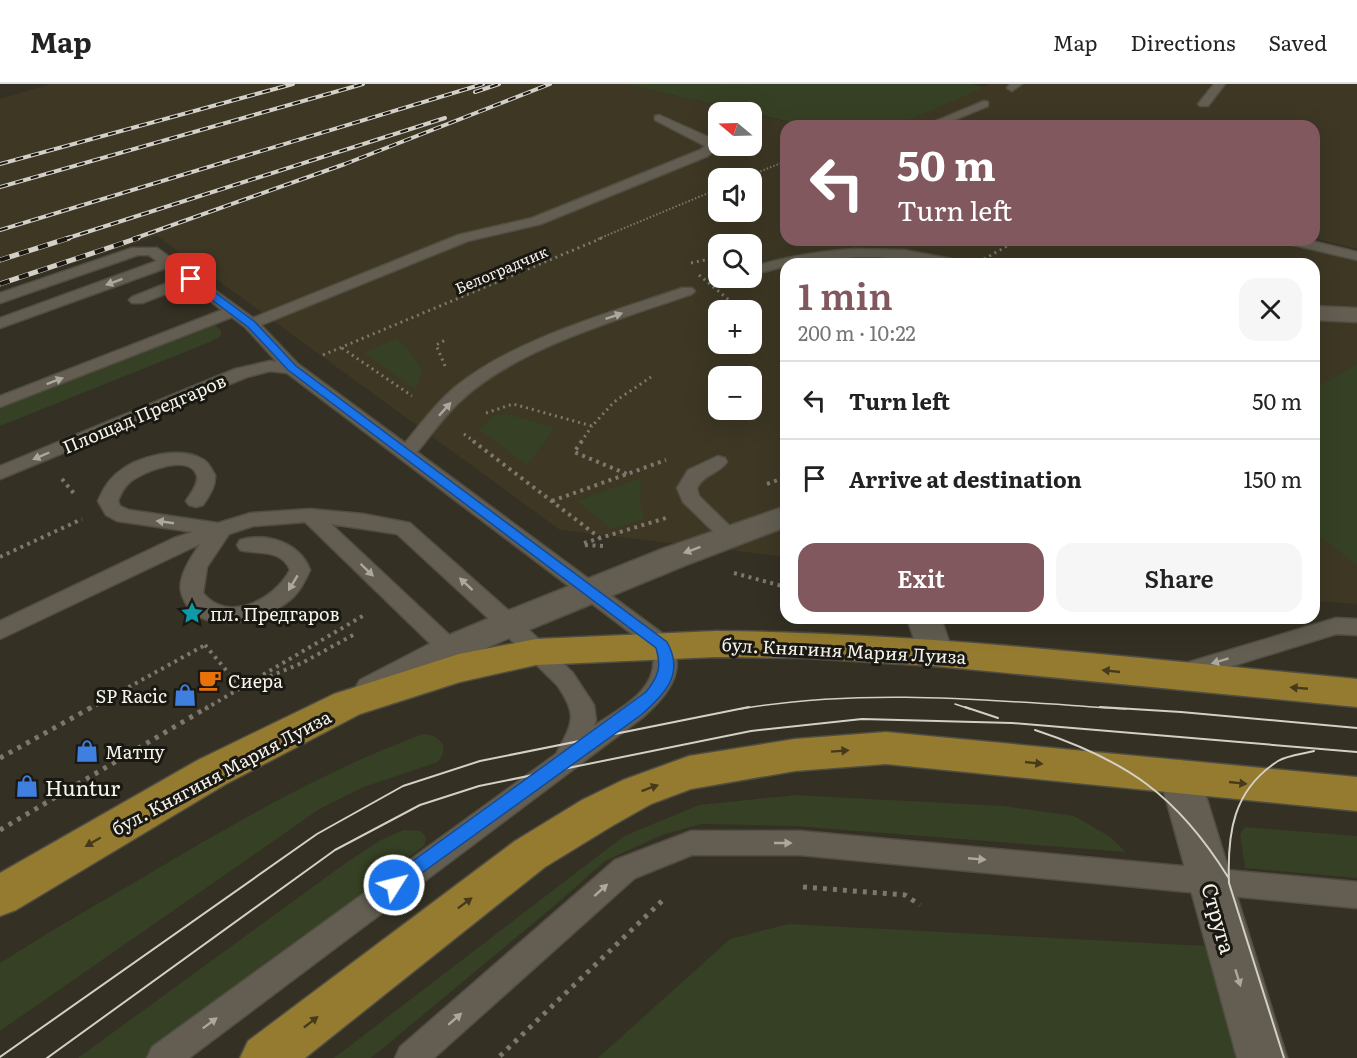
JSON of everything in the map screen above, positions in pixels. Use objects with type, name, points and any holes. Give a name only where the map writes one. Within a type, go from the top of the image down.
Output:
[{"type":"main road","name":"бул. Княгиня Мария Луиза","points":[[0,896],[212,772],[347,704],[459,668],[536,652],[662,645],[806,645],[935,653],[1169,677],[1357,693]]},
{"type":"main road","points":[[265,1058],[530,854],[597,813],[637,792],[689,773],[795,755],[886,748],[1357,794]]},
{"type":"street","points":[[1321,313],[1357,315]]},
{"type":"street","points":[[1320,331],[1329,323],[1321,313]]},
{"type":"street","points":[[347,704],[450,649],[588,592],[780,518]]},
{"type":"street","points":[[926,624],[935,653]]},
{"type":"street","name":"Струга","points":[[1180,777],[1262,1058]]},
{"type":"lane","points":[[1204,104],[1220,84]]},
{"type":"lane","points":[[945,120],[984,104]]},
{"type":"lane","points":[[251,324],[464,238],[536,221],[704,153],[711,147],[709,142],[659,118]]},
{"type":"lane","points":[[1315,246],[1357,256]]},
{"type":"lane","points":[[0,298],[137,251],[152,251],[251,324],[292,368],[588,592],[662,645],[667,669],[663,682],[652,696],[163,1058]]},
{"type":"lane","points":[[800,258],[838,252],[895,253],[932,258]]},
{"type":"lane","points":[[0,323],[169,262]]},
{"type":"lane","points":[[762,268],[780,262]]},
{"type":"lane","points":[[137,300],[191,279]]},
{"type":"lane","points":[[406,453],[463,389],[513,360],[602,320],[687,291]]},
{"type":"lane","points":[[0,402],[234,311]]},
{"type":"lane","name":"Площад Предгаров","points":[[0,473],[241,373],[270,366],[292,368]]},
{"type":"lane","points":[[196,501],[206,482],[206,475],[195,463],[181,460],[155,462],[129,472],[113,486],[108,501],[113,510],[124,516],[223,528]]},
{"type":"lane","points":[[718,462],[695,474],[687,488],[690,498],[730,536]]},
{"type":"lane","points":[[310,514],[450,649]]},
{"type":"lane","points":[[0,631],[181,543],[251,520],[310,514],[363,520],[403,528],[509,624],[565,679],[582,705],[584,720],[579,737],[563,763]]},
{"type":"lane","points":[[223,528],[201,558],[193,580],[192,594],[203,608],[217,613],[248,613],[272,604],[290,590],[300,570],[292,554],[270,546],[247,545]]},
{"type":"lane","name":"бул. Княгиня Мария Луиза","points":[[1169,677],[1336,626],[1357,627]]},
{"type":"lane","points":[[411,1058],[625,869],[691,843],[800,843],[1357,895]]},
{"type":"path","points":[[762,171],[780,163]]},
{"type":"path","name":"Белоградчик","points":[[292,368],[708,193]]},
{"type":"path","points":[[986,258],[1007,246]]},
{"type":"path","points":[[688,264],[705,260]]},
{"type":"path","points":[[699,275],[729,300]]},
{"type":"path","points":[[446,370],[436,345],[447,339]]},
{"type":"path","points":[[342,347],[420,402]]},
{"type":"path","points":[[628,474],[574,452],[592,426],[614,402],[651,377]]},
{"type":"path","points":[[481,414],[513,404],[592,426]]},
{"type":"path","points":[[431,472],[470,427]]},
{"type":"path","points":[[464,434],[600,538]]},
{"type":"path","points":[[42,455],[77,497]]},
{"type":"path","points":[[551,501],[675,457]]},
{"type":"path","points":[[0,557],[92,514]]},
{"type":"path","points":[[0,830],[369,613]]},
{"type":"path","points":[[241,688],[302,663],[355,634]]},
{"type":"path","points":[[198,637],[241,688]]},
{"type":"path","points":[[0,758],[205,645]]},
{"type":"path","points":[[803,887],[905,895],[920,905]]},
{"type":"path","points":[[500,1056],[665,898]]},
{"type":"shaded area","points":[[50,84],[624,84],[708,103],[708,156],[762,156],[762,116],[780,120],[780,246],[1293,246],[1357,262],[1357,604],[1320,601],[1320,258],[780,258],[780,556],[560,530],[157,236],[0,287],[0,99]]},
{"type":"shaded area","points":[[989,84],[1357,84],[1357,249],[1320,240],[1320,120],[909,120]]},
{"type":"green space","points":[[624,84],[971,84],[985,87],[910,120],[782,120],[762,116],[762,102],[708,103]]},
{"type":"green space","points":[[214,324],[221,331],[221,336],[210,342],[0,426],[0,408]]},
{"type":"green space","points":[[396,338],[413,355],[422,370],[416,390],[364,353]]},
{"type":"green space","points":[[1357,364],[1357,565],[1320,537],[1320,386]]},
{"type":"green space","points":[[508,414],[555,428],[527,465],[479,430],[492,416]]},
{"type":"green space","points":[[641,478],[640,504],[644,519],[612,529],[576,501]]},
{"type":"green space","points":[[423,734],[435,737],[442,743],[442,757],[438,762],[364,787],[321,808],[0,1031],[0,963],[251,815],[318,779]]},
{"type":"green space","points":[[795,795],[1003,806],[1074,816],[1109,836],[1126,852],[794,826],[702,824],[662,835],[605,861],[371,1058],[334,1058],[624,836],[699,805]]},
{"type":"green space","points":[[1245,827],[1357,836],[1357,878],[1245,868],[1240,834]]},
{"type":"green space","points":[[403,830],[421,831],[426,837],[425,845],[146,1058],[78,1058],[347,862],[381,840]]},
{"type":"green space","points":[[789,924],[1206,946],[1236,1058],[598,1058],[730,939]]},
{"type":"tram line","points":[[740,709],[788,702],[884,697],[981,700],[1126,709]]},
{"type":"tram line","points":[[955,704],[970,709]]},
{"type":"tram line","points":[[0,1057],[317,834],[403,786],[480,761],[749,707]]},
{"type":"tram line","points":[[965,707],[998,718]]},
{"type":"tram line","points":[[1100,707],[1357,728]]},
{"type":"tram line","points":[[47,1058],[335,850],[420,805],[479,786],[751,731],[862,719],[1012,723],[1357,752]]},
{"type":"tram line","points":[[1035,730],[1096,754],[1123,768],[1146,784],[1169,802],[1189,824],[1209,848],[1228,877]]},
{"type":"tram line","points":[[1284,1058],[1229,883],[1229,847],[1236,814],[1251,785],[1278,761],[1314,751]]},
{"type":"railway","points":[[0,164],[293,84]]},
{"type":"railway","points":[[0,187],[363,84]]},
{"type":"railway","points":[[0,230],[483,84]]},
{"type":"railway","points":[[475,92],[499,84]]},
{"type":"railway","points":[[133,239],[345,164],[550,84]]},
{"type":"railway","points":[[65,239],[445,118]]},
{"type":"railway","points":[[0,260],[69,238]]},
{"type":"railway","points":[[0,284],[138,238]]},
{"type":"place","name":"пл. Предгаров","points":[[192,613]]},
{"type":"place","name":"Сиера","points":[[210,680]]},
{"type":"place","name":"SP Racic","points":[[185,695]]},
{"type":"place","name":"Матпу","points":[[87,751]]},
{"type":"place","name":"Huntur","points":[[27,786]]},
{"type":"route","points":[[191,279],[251,324],[292,368],[588,592],[662,645],[667,669],[663,682],[652,696],[394,885]]}]
